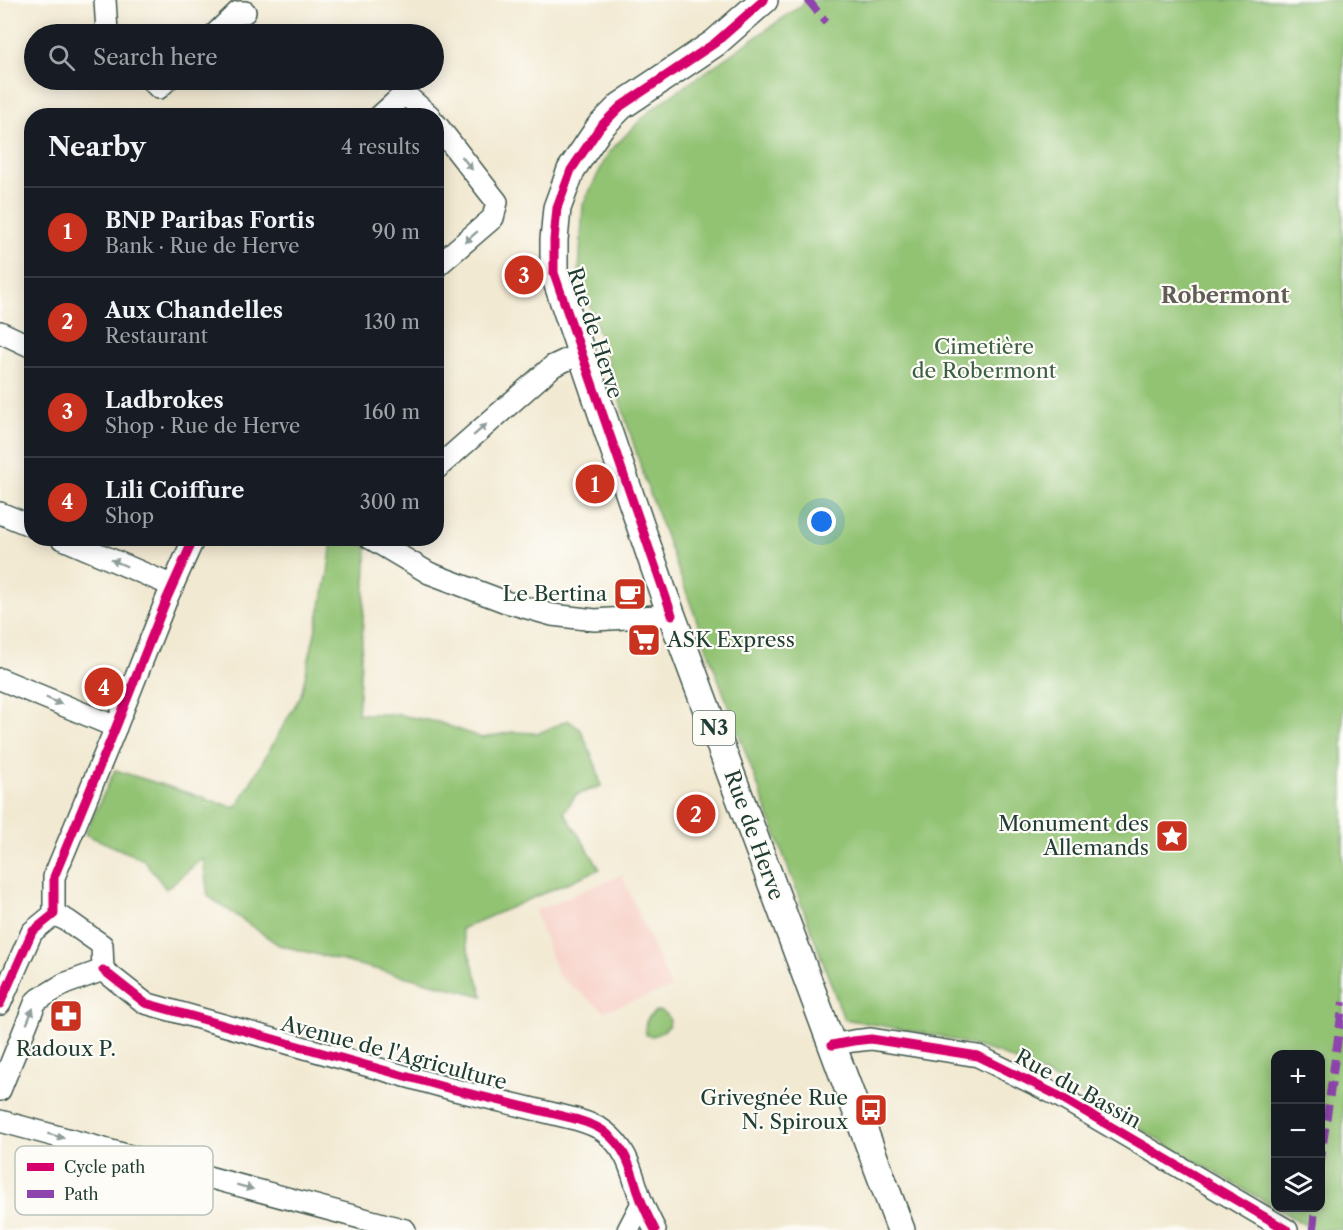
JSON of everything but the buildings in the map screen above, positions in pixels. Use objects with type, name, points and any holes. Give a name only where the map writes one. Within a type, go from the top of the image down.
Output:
[{"type":"main road","name":"Rue de Herve","points":[[757,2],[715,43],[621,106],[600,127],[571,170],[556,207],[554,273],[672,615],[901,1230]]},
{"type":"street","points":[[105,0],[106,24]]},
{"type":"street","points":[[225,24],[238,12],[245,12]]},
{"type":"street","points":[[389,108],[401,97],[407,96],[421,108]]},
{"type":"street","points":[[444,134],[497,202],[493,218],[444,260]]},
{"type":"street","points":[[0,332],[24,342]]},
{"type":"street","points":[[444,462],[553,366],[581,353]]},
{"type":"street","points":[[0,513],[24,523]]},
{"type":"street","points":[[80,546],[173,586]]},
{"type":"street","points":[[54,915],[54,877],[190,546]]},
{"type":"street","points":[[383,546],[429,573],[506,602],[552,615],[595,620],[672,615]]},
{"type":"street","points":[[0,679],[116,727]]},
{"type":"street","points":[[0,1004],[8,967],[32,932],[54,915]]},
{"type":"street","points":[[0,1090],[36,1001],[64,984],[103,970],[102,945],[68,921],[54,915]]},
{"type":"street","name":"Avenue de l'Agriculture","points":[[103,970],[145,1003],[451,1089],[575,1119],[594,1126],[605,1132],[626,1157],[642,1203],[655,1230]]},
{"type":"street","name":"Rue du Bassin","points":[[832,1045],[871,1039],[978,1056],[1057,1095],[1287,1230]]},
{"type":"street","points":[[0,1121],[93,1146]]},
{"type":"street","points":[[213,1178],[405,1230]]},
{"type":"street","points":[[628,1230],[642,1203]]},
{"type":"shaded area","points":[[622,875],[671,988],[604,1011],[558,976],[535,911]]},
{"type":"green space","name":"Cimetière de Robermont","points":[[806,0],[1343,0],[1343,1230],[1314,1230],[1283,1212],[1325,1212],[1325,1050],[1271,1050],[1271,1205],[1054,1079],[998,1053],[940,1036],[844,1019],[646,483],[579,272],[583,204],[609,152],[652,109]]},
{"type":"green space","points":[[331,546],[364,546],[367,548],[358,714],[394,714],[438,722],[482,738],[512,732],[539,733],[568,720],[581,730],[596,766],[601,786],[576,795],[564,812],[600,869],[461,929],[483,996],[279,945],[208,896],[203,858],[166,889],[144,860],[85,834],[115,770],[236,808],[301,695],[328,574]]},
{"type":"green space","points":[[656,1011],[667,1015],[670,1023],[660,1033],[652,1036],[646,1035],[647,1021]]},
{"type":"marked path","points":[[808,0],[826,22]]},
{"type":"marked path","points":[[1321,1158],[1343,1002]]},
{"type":"marked path","points":[[1313,1230],[1315,1212]]},
{"type":"cycle path","points":[[672,615],[554,273],[557,208],[571,170],[600,127],[621,106],[715,43],[764,0]]},
{"type":"cycle path","points":[[0,1004],[32,932],[54,914],[54,877],[167,598],[190,546]]},
{"type":"cycle path","points":[[103,970],[145,1003],[451,1089],[575,1119],[594,1126],[605,1132],[625,1155],[655,1230]]},
{"type":"cycle path","points":[[832,1045],[871,1039],[978,1056],[1057,1095],[1287,1230]]},
{"type":"place","name":"Ladbrokes","points":[[524,275]]},
{"type":"place","name":"BNP Paribas Fortis","points":[[595,484]]},
{"type":"place","name":"Le Bertina","points":[[630,594]]},
{"type":"place","name":"ASK Express","points":[[644,640]]},
{"type":"place","name":"Lili Coiffure","points":[[104,687]]},
{"type":"place","name":"Aux Chandelles","points":[[696,814]]},
{"type":"place","name":"Monument des Allemands","points":[[1172,836]]},
{"type":"place","name":"Radoux P.","points":[[66,1016]]},
{"type":"place","name":"Grivegnée Rue N. Spiroux","points":[[871,1110]]},
{"type":"district","name":"Robermont","points":[[1225,295]]}]
